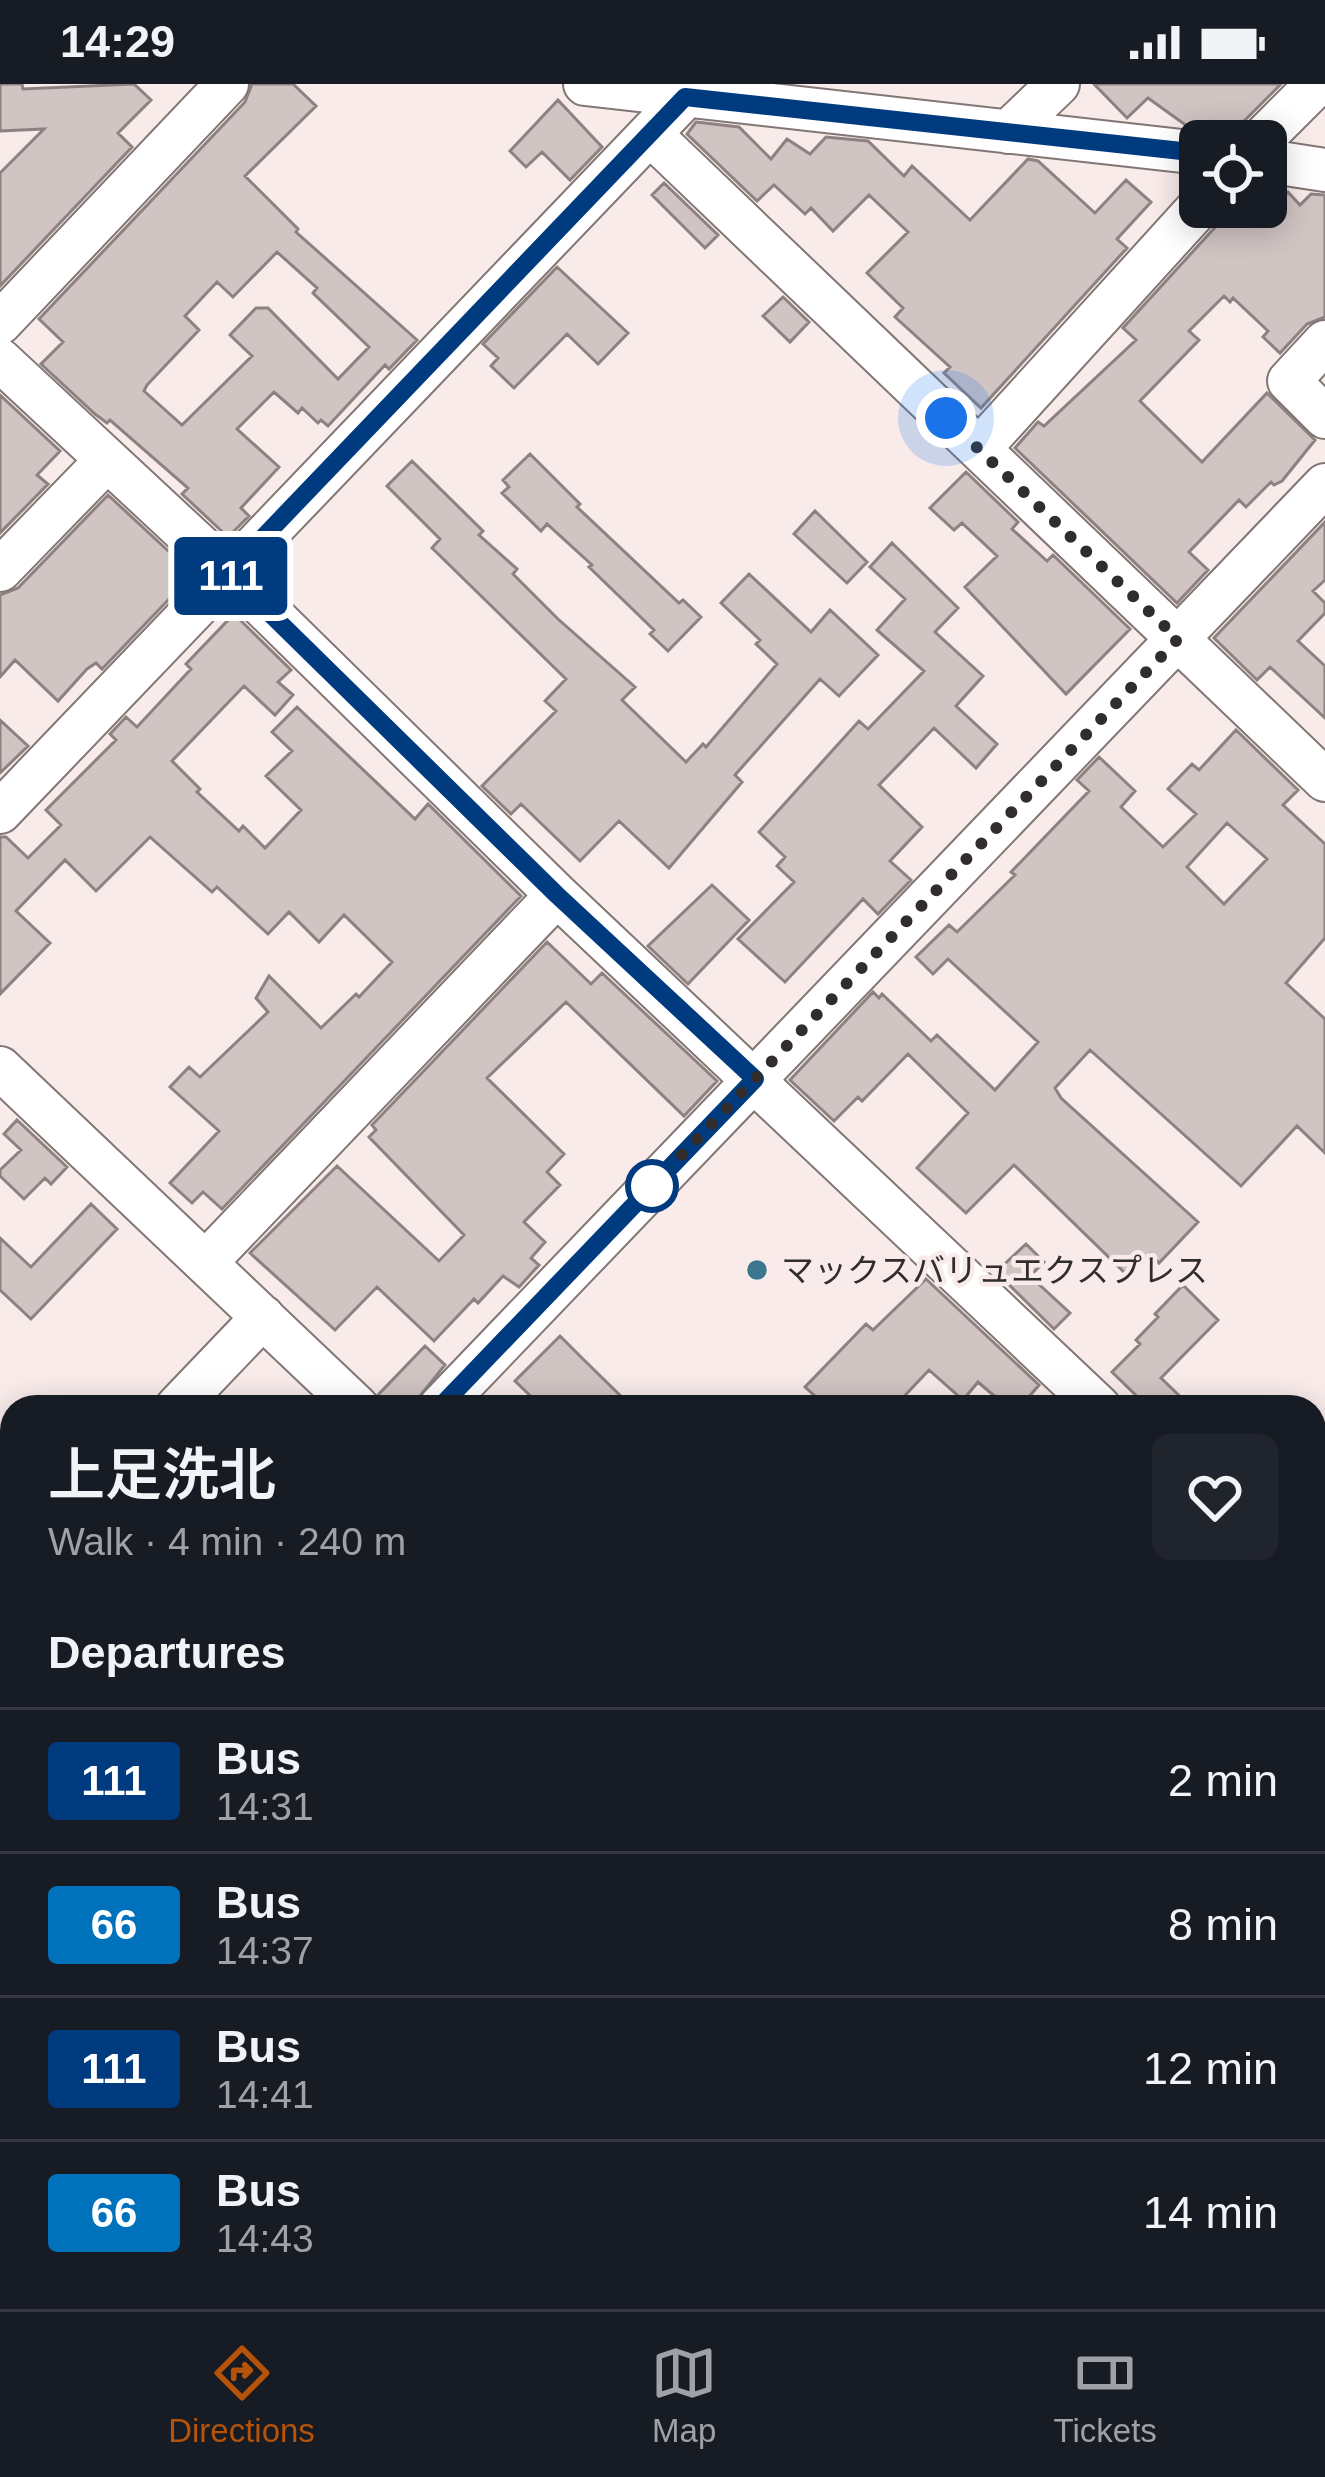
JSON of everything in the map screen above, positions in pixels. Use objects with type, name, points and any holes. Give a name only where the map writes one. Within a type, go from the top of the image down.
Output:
[{"type":"street","points":[[0,323],[227,84]]},
{"type":"street","points":[[1008,132],[1058,84]]},
{"type":"street","points":[[1281,120],[1317,84]]},
{"type":"street","points":[[601,85],[1179,151]]},
{"type":"street","points":[[0,812],[685,97]]},
{"type":"street","points":[[650,134],[1325,780]]},
{"type":"street","points":[[1287,164],[1325,170]]},
{"type":"street","points":[[980,449],[1180,228]]},
{"type":"street","points":[[1325,343],[1288,381],[1325,417]]},
{"type":"street","points":[[0,360],[229,573],[557,895],[1086,1395]]},
{"type":"street","points":[[0,570],[106,461]]},
{"type":"street","points":[[452,1395],[1325,485]]},
{"type":"street","points":[[206,1262],[557,895]]},
{"type":"street","points":[[0,1068],[345,1395]]},
{"type":"street","points":[[188,1395],[263,1317]]},
{"type":"building","points":[[0,84],[22,84],[23,89],[134,84],[151,100],[118,133],[132,147],[0,286],[0,173],[44,129],[0,131]]},
{"type":"building","points":[[252,84],[293,84],[316,106],[245,176],[296,232],[417,340],[389,369],[385,365],[328,426],[302,408],[298,413],[274,392],[237,429],[279,467],[241,508],[249,516],[228,537],[182,494],[188,488],[41,364],[63,342],[39,319],[245,102]],"holes":[[[277,252],[317,288],[313,293],[369,347],[338,379],[268,308],[256,308],[230,335],[252,356],[182,425],[144,391],[199,330],[185,316],[217,282],[233,297]]]},
{"type":"building","points":[[1094,84],[1281,84],[1245,120],[1179,120],[1148,98],[1127,118]]},
{"type":"building","points":[[558,100],[602,147],[570,180],[542,152],[526,167],[510,151]]},
{"type":"building","points":[[696,122],[739,127],[771,159],[787,139],[810,154],[826,137],[868,141],[904,176],[912,166],[970,220],[1028,159],[1038,161],[1095,213],[1126,180],[1151,202],[1117,239],[1127,248],[981,408],[944,373],[950,367],[895,317],[903,308],[867,273],[908,232],[869,195],[833,231],[811,208],[805,214],[774,185],[757,201],[687,134]]},
{"type":"building","points":[[664,183],[718,235],[705,248],[652,195]]},
{"type":"building","points":[[1288,192],[1300,205],[1311,194],[1325,195],[1325,317],[1307,324],[1280,353],[1263,337],[1268,331],[1233,298],[1230,302],[1224,296],[1189,331],[1199,340],[1140,401],[1202,462],[1267,393],[1315,440],[1282,481],[1271,482],[1246,507],[1239,500],[1189,552],[1208,570],[1177,603],[1015,448],[1038,422],[1044,426],[1136,340],[1123,328],[1214,228],[1287,228]]},
{"type":"building","points":[[557,267],[628,333],[598,364],[567,334],[514,388],[491,366],[498,358],[483,344]]},
{"type":"building","points":[[783,297],[809,322],[790,342],[763,316]]},
{"type":"building","points":[[0,395],[60,451],[37,475],[48,484],[0,533]]},
{"type":"building","points":[[530,454],[580,504],[577,507],[679,603],[683,600],[701,617],[668,651],[650,634],[654,630],[589,567],[592,565],[547,524],[541,531],[502,493],[509,487],[503,480]]},
{"type":"building","points":[[412,461],[517,569],[513,574],[635,687],[622,700],[686,762],[703,744],[706,747],[777,664],[756,644],[760,640],[721,603],[749,574],[811,632],[830,610],[878,655],[839,696],[820,679],[735,775],[742,782],[669,868],[619,821],[580,861],[521,804],[511,814],[482,786],[556,711],[545,701],[566,679],[432,548],[440,539],[387,486]]},
{"type":"building","points":[[966,472],[1018,522],[1012,529],[1047,561],[1053,555],[1130,629],[1066,694],[965,587],[997,556],[962,523],[954,530],[930,508]]},
{"type":"building","points":[[108,495],[193,574],[102,669],[96,663],[87,669],[58,701],[15,660],[0,677],[0,595],[18,588]]},
{"type":"building","points":[[815,511],[867,562],[847,583],[794,534]]},
{"type":"building","points":[[1325,522],[1325,580],[1313,591],[1325,603],[1325,613],[1298,641],[1325,666],[1325,718],[1270,667],[1257,680],[1214,638]]},
{"type":"building","points":[[892,543],[958,608],[935,632],[983,676],[956,706],[997,744],[976,768],[934,728],[879,785],[922,827],[890,861],[911,880],[878,914],[863,899],[785,982],[738,939],[794,882],[777,866],[785,857],[759,832],[859,721],[868,729],[924,671],[877,630],[905,599],[870,567]]},
{"type":"building","points":[[234,614],[291,670],[278,682],[293,695],[275,715],[244,686],[172,761],[200,789],[197,792],[265,848],[301,810],[266,776],[292,751],[272,732],[297,707],[415,819],[428,804],[521,896],[222,1209],[203,1192],[192,1203],[170,1183],[219,1131],[170,1087],[189,1067],[200,1077],[268,1012],[256,998],[269,976],[321,1028],[392,962],[344,915],[319,942],[289,912],[268,934],[217,887],[212,892],[150,837],[96,891],[65,860],[16,911],[50,943],[0,994],[0,837],[6,837],[28,858],[61,825],[46,810],[116,740],[110,734],[126,717],[137,727],[191,669],[186,664]]},
{"type":"building","points":[[0,720],[28,746],[0,773]]},
{"type":"building","points":[[1236,730],[1298,790],[1283,805],[1325,844],[1325,938],[1286,983],[1325,1019],[1325,1153],[1297,1126],[1241,1186],[1090,1050],[1055,1088],[1061,1098],[1198,1222],[1159,1263],[1150,1254],[1127,1275],[1014,1165],[966,1213],[917,1168],[968,1113],[908,1054],[862,1101],[858,1097],[834,1121],[790,1080],[873,992],[879,998],[882,994],[931,1041],[937,1035],[995,1090],[1038,1042],[948,959],[933,974],[916,957],[949,925],[957,932],[1015,875],[1011,872],[1089,791],[1077,780],[1099,757],[1135,791],[1121,807],[1163,847],[1196,814],[1168,789],[1192,764],[1199,770]],"holes":[[[1227,823],[1267,859],[1224,904],[1187,867]]]},
{"type":"building","points":[[712,885],[749,920],[688,984],[648,946]]},
{"type":"building","points":[[547,942],[591,984],[602,973],[717,1081],[684,1116],[566,1002],[487,1078],[564,1154],[547,1172],[560,1185],[524,1222],[545,1242],[531,1258],[539,1265],[519,1287],[503,1276],[434,1341],[377,1287],[335,1330],[250,1253],[337,1166],[439,1261],[464,1235],[369,1137],[376,1130],[372,1125]]},
{"type":"building","points":[[17,1120],[67,1167],[51,1184],[45,1178],[24,1199],[0,1176],[0,1170],[21,1150],[4,1134]]},
{"type":"building","points":[[91,1204],[117,1229],[31,1319],[0,1290],[0,1238],[31,1267]]},
{"type":"building","points":[[1026,1244],[1044,1262],[1030,1276],[1070,1313],[1054,1329],[996,1272]]},
{"type":"building","points":[[926,1279],[1039,1385],[1030,1395],[993,1395],[978,1382],[967,1395],[957,1395],[929,1370],[905,1395],[814,1395],[805,1387],[866,1324],[873,1330]]},
{"type":"building","points":[[1183,1285],[1218,1320],[1161,1378],[1179,1395],[1136,1395],[1112,1372],[1140,1344],[1136,1340],[1158,1317],[1155,1314]]},
{"type":"building","points":[[560,1336],[620,1395],[530,1395],[515,1381]]},
{"type":"building","points":[[425,1346],[445,1365],[421,1395],[378,1395]]},
{"type":"bus line","name":"111","points":[[452,1395],[755,1079],[557,895],[229,573],[685,97],[1179,151]]},
{"type":"place","name":"マックスバリュエクスプレス","points":[[757,1270]]},
{"type":"route","points":[[652,1186],[1178,639],[946,418]]}]
